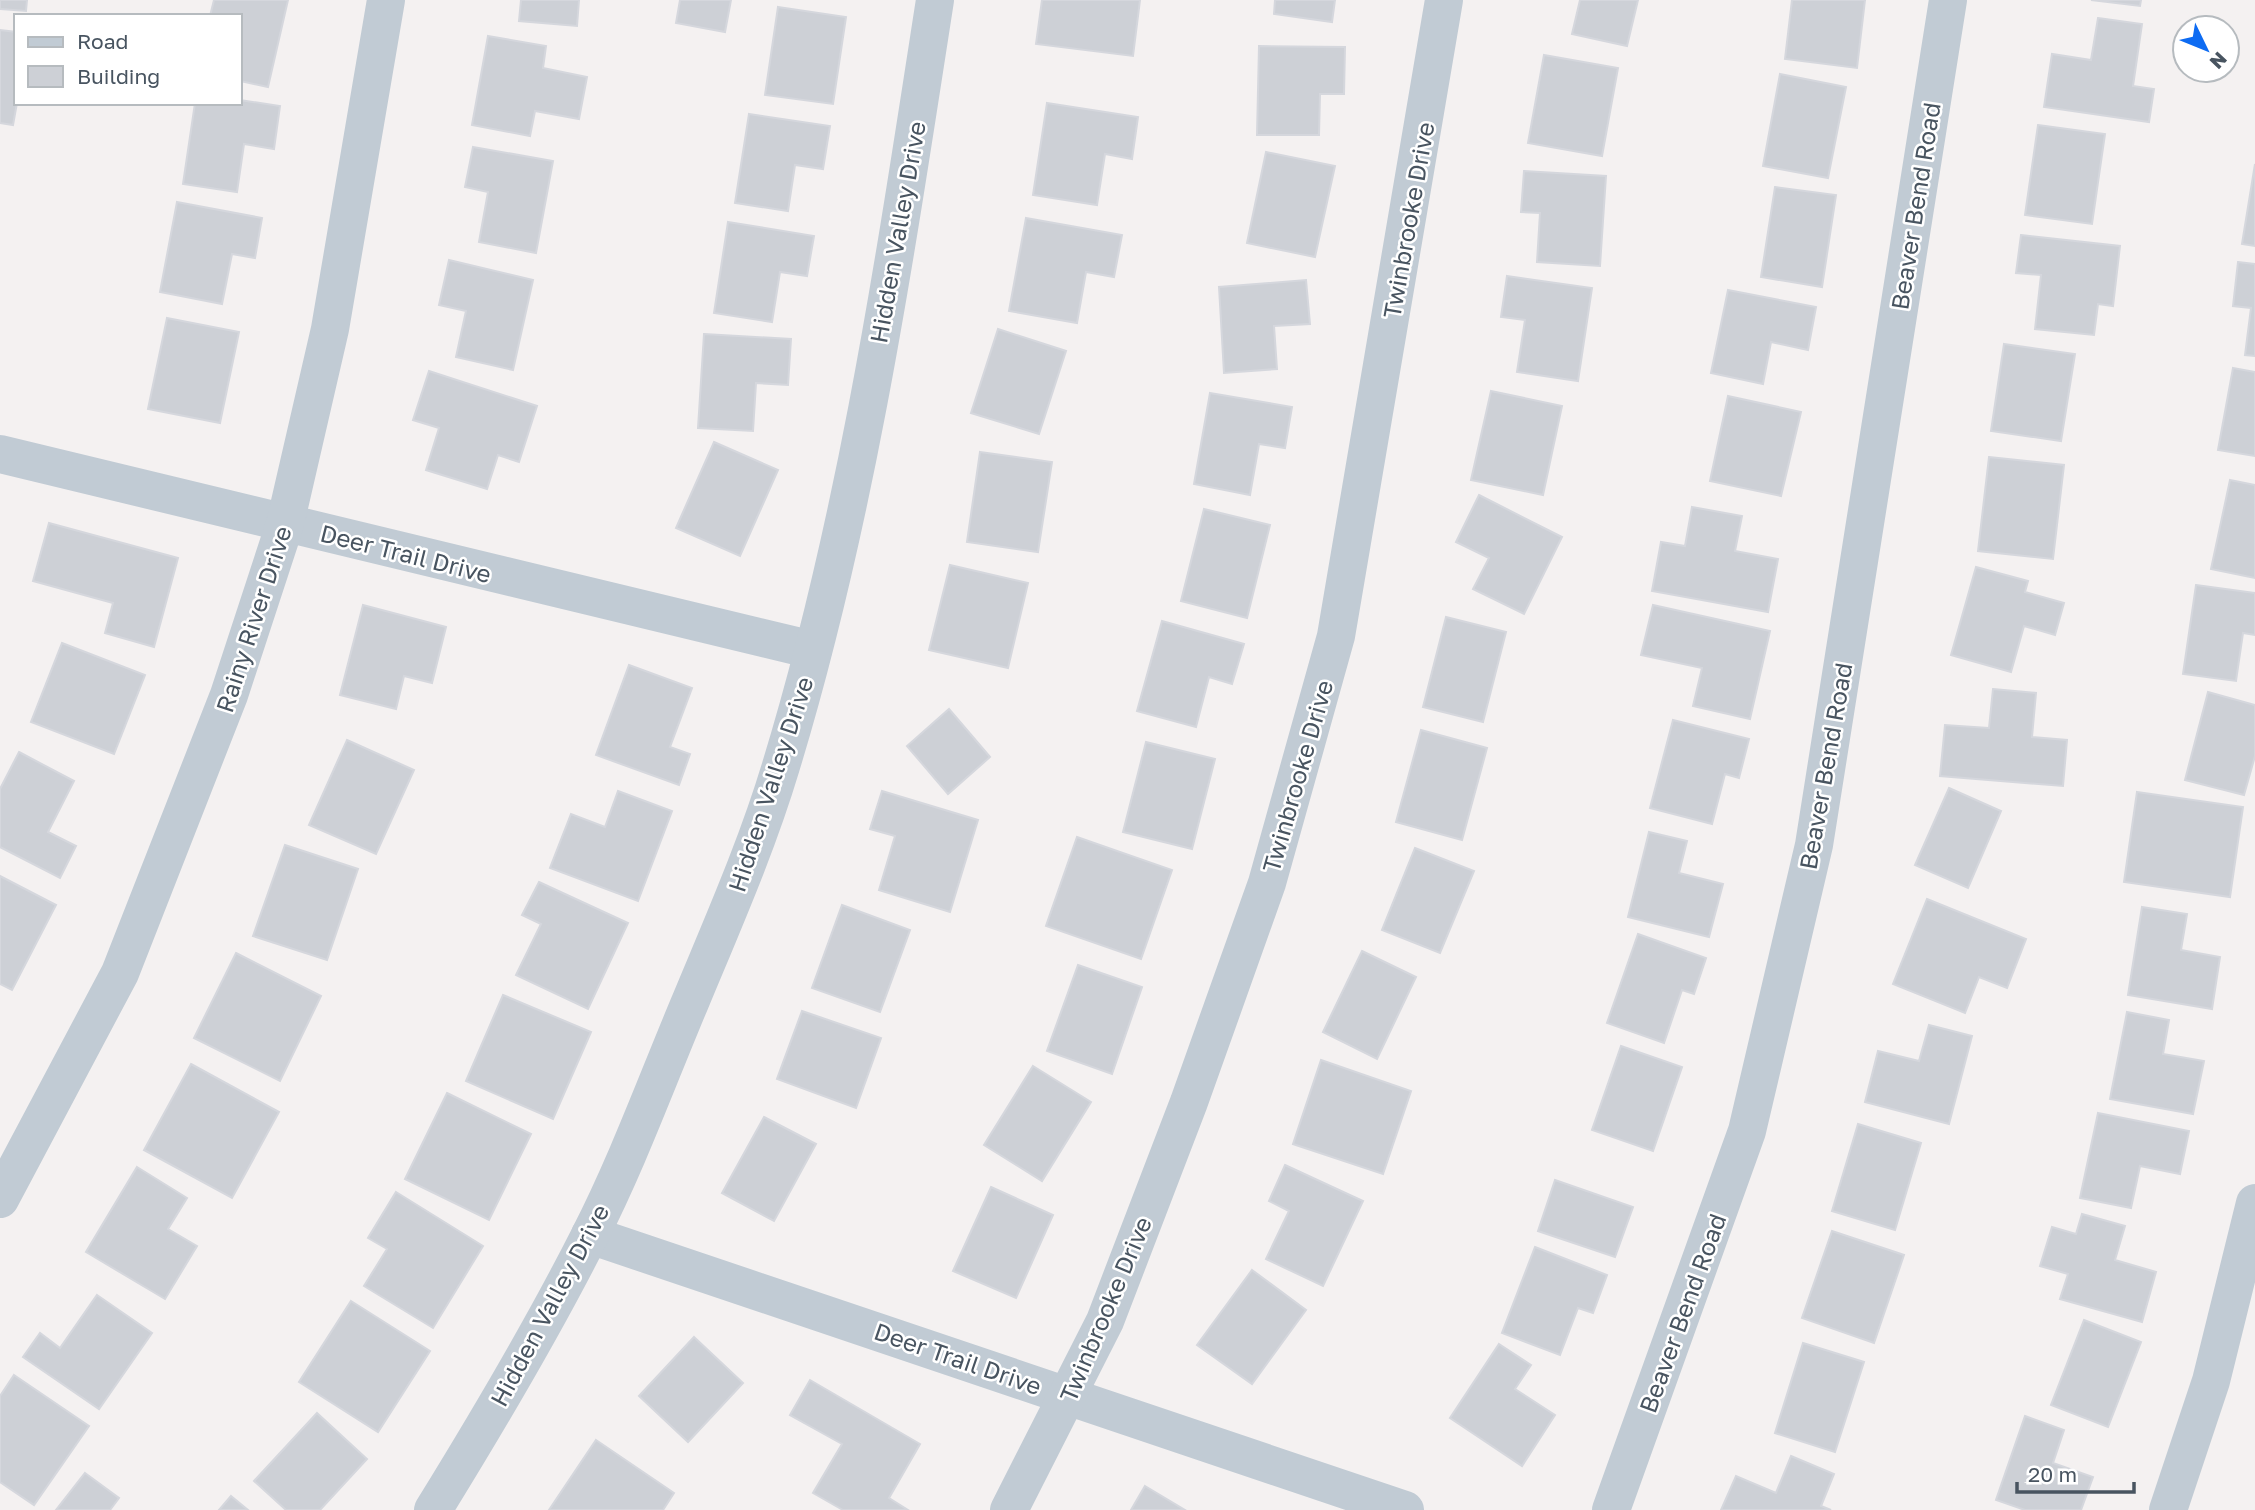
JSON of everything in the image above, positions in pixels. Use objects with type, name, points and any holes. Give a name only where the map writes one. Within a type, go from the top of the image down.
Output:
[{"type":"street","name":"Rainy River Drive","points":[[0,1199],[120,973],[229,695],[285,524],[330,329],[386,0]]},
{"type":"street","name":"Hidden Valley Drive","points":[[433,1510],[472,1448],[590,1235],[748,863],[781,768],[813,650],[856,464],[903,209],[935,0]]},
{"type":"street","name":"Twinbrooke Drive","points":[[1009,1510],[1070,1396],[1115,1296],[1189,1102],[1267,883],[1336,636],[1444,0]]},
{"type":"street","name":"Beaver Bend Road","points":[[1611,1510],[1747,1131],[1814,845],[1948,0]]},
{"type":"street","name":"Deer Trail Drive","points":[[0,454],[813,650]]},
{"type":"street","points":[[2168,1510],[2211,1381],[2255,1203]]},
{"type":"street","name":"Deer Trail Drive","points":[[590,1235],[1405,1510]]},
{"type":"building","points":[[0,0],[27,0],[26,11],[0,9]]},
{"type":"building","points":[[214,0],[288,0],[268,87],[242,81],[242,14],[210,14]]},
{"type":"building","points":[[521,0],[579,0],[577,26],[519,21]]},
{"type":"building","points":[[680,0],[731,0],[725,32],[676,23]]},
{"type":"building","points":[[1042,0],[1140,0],[1133,56],[1036,44]]},
{"type":"building","points":[[1275,0],[1335,0],[1332,22],[1274,14]]},
{"type":"building","points":[[1580,0],[1638,0],[1627,46],[1572,34]]},
{"type":"building","points":[[1792,0],[1865,0],[1857,68],[1785,59]]},
{"type":"building","points":[[2091,0],[2141,0],[2140,6]]},
{"type":"building","points":[[778,7],[846,17],[833,104],[765,95]]},
{"type":"building","points":[[2098,18],[2142,24],[2133,86],[2154,89],[2149,122],[2044,107],[2052,54],[2091,60]]},
{"type":"building","points":[[0,30],[14,32],[14,105],[17,105],[13,125],[0,123]]},
{"type":"building","points":[[488,36],[546,46],[543,68],[587,77],[579,119],[535,111],[530,136],[472,125]]},
{"type":"building","points":[[1259,46],[1345,47],[1344,94],[1320,94],[1319,135],[1257,135]]},
{"type":"building","points":[[1544,55],[1618,68],[1602,156],[1528,143]]},
{"type":"building","points":[[1780,74],[1846,87],[1828,178],[1763,166]]},
{"type":"building","points":[[242,100],[280,106],[274,149],[244,144],[237,192],[183,184],[195,105],[242,105]]},
{"type":"building","points":[[1047,103],[1138,117],[1132,159],[1105,154],[1097,205],[1033,195]]},
{"type":"building","points":[[749,114],[830,126],[823,169],[795,165],[788,211],[735,203]]},
{"type":"building","points":[[2038,125],[2105,134],[2092,224],[2025,215]]},
{"type":"building","points":[[473,147],[553,161],[536,253],[479,242],[488,192],[465,187]]},
{"type":"building","points":[[1266,152],[1335,166],[1315,257],[1247,243]]},
{"type":"building","points":[[2255,164],[2255,246],[2242,244]]},
{"type":"building","points":[[1524,171],[1606,176],[1600,266],[1537,262],[1540,213],[1521,212]]},
{"type":"building","points":[[1775,187],[1836,195],[1822,287],[1761,277]]},
{"type":"building","points":[[177,202],[262,218],[255,258],[232,254],[222,304],[160,292]]},
{"type":"building","points":[[1026,218],[1122,235],[1114,277],[1086,272],[1077,323],[1009,311]]},
{"type":"building","points":[[728,222],[814,236],[807,276],[780,272],[772,322],[714,313]]},
{"type":"building","points":[[2021,235],[2120,246],[2113,306],[2098,304],[2094,335],[2035,329],[2041,275],[2016,273]]},
{"type":"building","points":[[449,260],[533,280],[513,370],[456,357],[466,311],[439,305]]},
{"type":"building","points":[[2238,262],[2255,264],[2255,356],[2245,355],[2251,308],[2233,306]]},
{"type":"building","points":[[1507,276],[1592,288],[1578,381],[1517,372],[1525,320],[1501,317]]},
{"type":"building","points":[[1306,280],[1310,324],[1274,326],[1277,369],[1224,373],[1219,287]]},
{"type":"building","points":[[1728,290],[1816,307],[1808,350],[1771,342],[1763,384],[1711,373]]},
{"type":"building","points":[[167,318],[239,332],[220,423],[148,409]]},
{"type":"building","points":[[998,329],[1066,351],[1039,434],[971,413]]},
{"type":"building","points":[[704,334],[791,339],[788,385],[756,383],[753,431],[698,428]]},
{"type":"building","points":[[2004,344],[2075,354],[2061,441],[1991,431]]},
{"type":"building","points":[[2233,368],[2255,372],[2255,456],[2218,450]]},
{"type":"building","points":[[429,371],[537,406],[519,462],[498,455],[487,489],[426,470],[439,428],[413,420]]},
{"type":"building","points":[[1491,391],[1562,406],[1543,495],[1471,480]]},
{"type":"building","points":[[1210,393],[1292,407],[1285,448],[1259,444],[1250,495],[1194,484]]},
{"type":"building","points":[[1728,396],[1801,412],[1781,496],[1710,481]]},
{"type":"building","points":[[714,442],[778,470],[740,556],[676,528]]},
{"type":"building","points":[[980,452],[1052,462],[1038,552],[967,542]]},
{"type":"building","points":[[1989,457],[2064,465],[2053,559],[1978,551]]},
{"type":"building","points":[[2230,480],[2255,485],[2255,578],[2211,569]]},
{"type":"building","points":[[1479,495],[1562,537],[1524,614],[1473,589],[1489,558],[1456,542]]},
{"type":"building","points":[[1692,507],[1742,516],[1735,551],[1778,559],[1768,612],[1652,591],[1661,542],[1685,546]]},
{"type":"building","points":[[1204,509],[1270,525],[1247,618],[1181,601]]},
{"type":"building","points":[[49,523],[178,558],[154,647],[105,633],[113,603],[33,581]]},
{"type":"building","points":[[950,565],[1028,583],[1008,668],[929,650]]},
{"type":"building","points":[[1976,567],[2028,581],[2025,592],[2064,603],[2055,635],[2024,626],[2011,672],[1951,655]]},
{"type":"building","points":[[2196,585],[2255,593],[2255,635],[2243,633],[2236,681],[2183,674]]},
{"type":"building","points":[[363,605],[446,627],[432,683],[404,676],[396,709],[340,695]]},
{"type":"building","points":[[1653,605],[1770,631],[1750,719],[1693,706],[1702,668],[1641,655]]},
{"type":"building","points":[[1446,617],[1506,632],[1483,722],[1423,707]]},
{"type":"building","points":[[1162,621],[1244,644],[1232,684],[1209,677],[1196,727],[1137,711]]},
{"type":"building","points":[[62,643],[145,675],[114,754],[31,722]]},
{"type":"building","points":[[629,665],[692,688],[670,747],[690,754],[679,785],[596,755]]},
{"type":"building","points":[[1993,689],[2036,693],[2032,737],[2067,740],[2063,786],[1940,776],[1945,725],[1989,728]]},
{"type":"building","points":[[2208,692],[2255,705],[2255,756],[2244,795],[2185,780]]},
{"type":"building","points":[[949,709],[990,757],[948,794],[907,746]]},
{"type":"building","points":[[1673,720],[1749,739],[1739,778],[1725,774],[1712,824],[1650,808]]},
{"type":"building","points":[[1421,730],[1487,748],[1462,840],[1396,822]]},
{"type":"building","points":[[347,740],[414,770],[376,854],[309,825]]},
{"type":"building","points":[[1146,742],[1215,759],[1192,849],[1123,832]]},
{"type":"building","points":[[19,752],[74,781],[48,832],[76,846],[60,878],[0,847],[0,789]]},
{"type":"building","points":[[1949,788],[2001,811],[1968,888],[1915,865]]},
{"type":"building","points":[[618,791],[672,811],[638,901],[550,868],[571,814],[605,827]]},
{"type":"building","points":[[882,791],[978,820],[950,912],[879,890],[895,836],[870,829]]},
{"type":"building","points":[[2137,792],[2243,807],[2230,897],[2124,882]]},
{"type":"building","points":[[1649,832],[1687,841],[1679,873],[1723,884],[1709,937],[1628,917]]},
{"type":"building","points":[[1077,837],[1172,870],[1141,959],[1046,926]]},
{"type":"building","points":[[285,845],[358,869],[327,960],[253,936]]},
{"type":"building","points":[[1415,848],[1474,871],[1440,953],[1382,930]]},
{"type":"building","points":[[0,876],[56,905],[12,990],[0,984]]},
{"type":"building","points":[[539,882],[628,923],[588,1009],[516,975],[541,924],[522,915]]},
{"type":"building","points":[[1927,899],[2026,939],[2007,988],[1979,977],[1965,1013],[1893,984]]},
{"type":"building","points":[[842,905],[910,930],[880,1012],[812,988]]},
{"type":"building","points":[[2142,907],[2187,914],[2181,950],[2220,957],[2212,1009],[2128,995]]},
{"type":"building","points":[[1638,934],[1706,958],[1694,994],[1682,990],[1664,1043],[1607,1023]]},
{"type":"building","points":[[1362,951],[1416,977],[1377,1059],[1323,1032]]},
{"type":"building","points":[[236,953],[321,996],[280,1081],[194,1038]]},
{"type":"building","points":[[1078,965],[1142,987],[1112,1074],[1047,1051]]},
{"type":"building","points":[[503,995],[591,1032],[553,1119],[466,1081]]},
{"type":"building","points":[[802,1011],[881,1038],[856,1108],[777,1079]]},
{"type":"building","points":[[2127,1012],[2169,1020],[2163,1054],[2204,1061],[2193,1114],[2110,1099]]},
{"type":"building","points":[[1929,1025],[1972,1036],[1949,1124],[1865,1102],[1878,1051],[1919,1061]]},
{"type":"building","points":[[1621,1046],[1682,1067],[1653,1151],[1592,1130]]},
{"type":"building","points":[[1321,1060],[1411,1091],[1383,1174],[1293,1144]]},
{"type":"building","points":[[191,1064],[279,1112],[232,1198],[144,1150]]},
{"type":"building","points":[[1033,1066],[1091,1102],[1042,1181],[984,1145]]},
{"type":"building","points":[[447,1093],[531,1134],[489,1220],[405,1179]]},
{"type":"building","points":[[2098,1113],[2189,1131],[2180,1174],[2140,1166],[2131,1208],[2080,1198]]},
{"type":"building","points":[[764,1117],[816,1144],[774,1221],[722,1193]]},
{"type":"building","points":[[1858,1124],[1921,1143],[1895,1230],[1832,1211]]},
{"type":"building","points":[[1285,1165],[1363,1201],[1323,1286],[1266,1259],[1289,1211],[1269,1201]]},
{"type":"building","points":[[137,1167],[187,1198],[168,1229],[197,1246],[165,1299],[86,1252]]},
{"type":"building","points":[[1555,1180],[1633,1207],[1615,1257],[1538,1231]]},
{"type":"building","points":[[991,1187],[1053,1215],[1016,1298],[953,1271]]},
{"type":"building","points":[[396,1192],[483,1246],[433,1328],[364,1286],[387,1249],[368,1238]]},
{"type":"building","points":[[2082,1214],[2125,1226],[2115,1260],[2156,1272],[2142,1322],[2060,1299],[2068,1274],[2040,1266],[2052,1227],[2076,1234]]},
{"type":"building","points":[[1832,1231],[1904,1255],[1874,1343],[1802,1318]]},
{"type":"building","points":[[1535,1247],[1607,1275],[1593,1313],[1578,1308],[1560,1355],[1502,1333]]},
{"type":"building","points":[[1252,1270],[1306,1310],[1252,1384],[1197,1345]]},
{"type":"building","points":[[97,1295],[152,1333],[99,1409],[23,1357],[40,1333],[60,1348]]},
{"type":"building","points":[[351,1301],[430,1351],[378,1432],[299,1382]]},
{"type":"building","points":[[2084,1320],[2141,1342],[2108,1427],[2051,1405]]},
{"type":"building","points":[[694,1337],[743,1383],[688,1442],[639,1396]]},
{"type":"building","points":[[1803,1343],[1864,1362],[1835,1452],[1775,1433]]},
{"type":"building","points":[[1499,1344],[1531,1365],[1515,1389],[1555,1415],[1522,1466],[1450,1418]]},
{"type":"building","points":[[14,1375],[89,1426],[34,1505],[0,1482],[0,1396]]},
{"type":"building","points":[[810,1380],[920,1444],[889,1498],[908,1510],[843,1510],[813,1493],[842,1444],[790,1415]]},
{"type":"building","points":[[317,1413],[367,1459],[320,1510],[286,1510],[254,1481]]},
{"type":"building","points":[[2025,1416],[2064,1430],[2053,1463],[2093,1477],[2081,1510],[2025,1510],[1996,1500]]},
{"type":"building","points":[[596,1440],[674,1493],[663,1510],[549,1510]]},
{"type":"building","points":[[1791,1456],[1834,1474],[1821,1506],[1831,1510],[1721,1510],[1736,1476],[1776,1493]]},
{"type":"building","points":[[85,1473],[119,1498],[110,1510],[56,1510]]},
{"type":"building","points":[[1145,1486],[1185,1510],[1131,1510]]},
{"type":"building","points":[[231,1496],[248,1510],[219,1510]]}]
